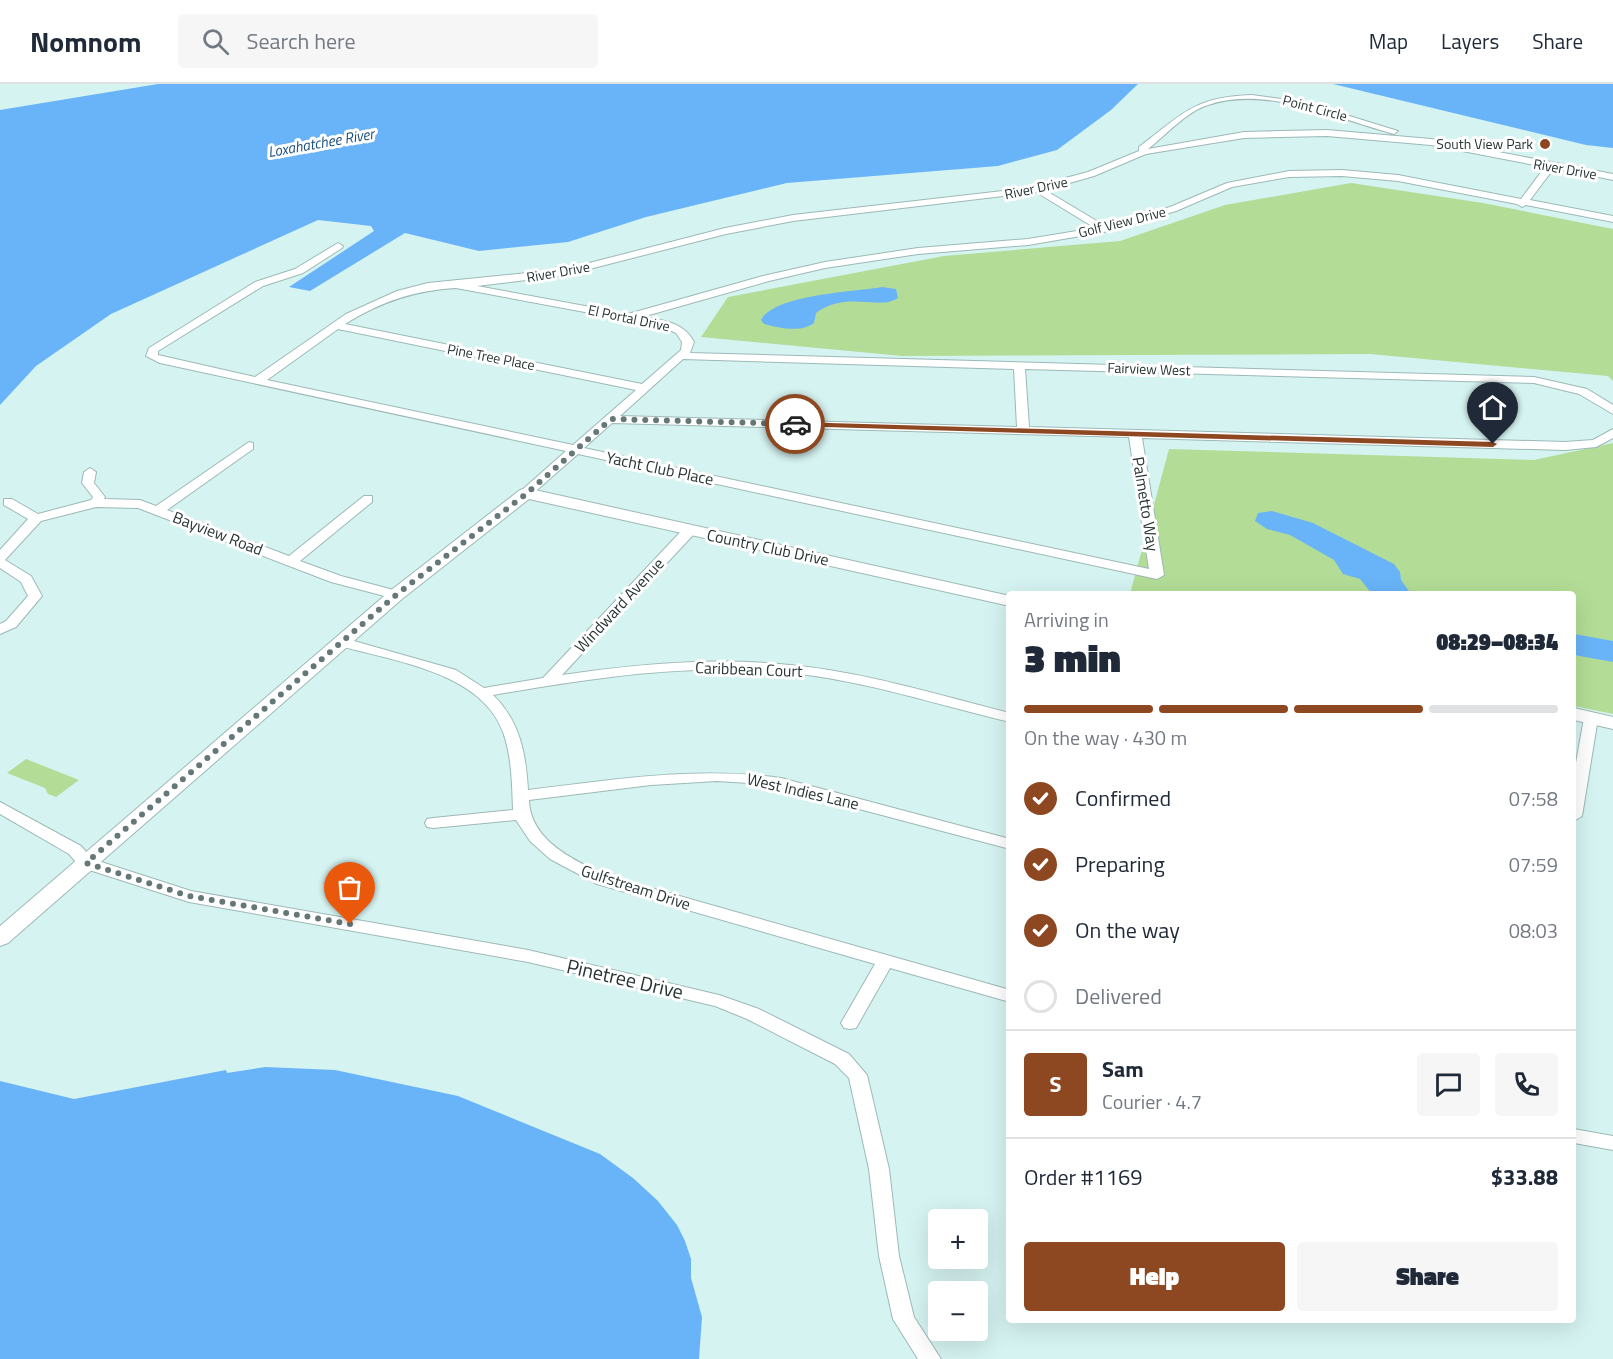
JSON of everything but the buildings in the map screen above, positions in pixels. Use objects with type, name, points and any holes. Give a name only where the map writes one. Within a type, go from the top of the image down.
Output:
[{"type":"street","name":"Point Circle","points":[[1144,152],[1142,149],[1199,106],[1220,99],[1245,97],[1301,103],[1431,142]]},
{"type":"street","name":"River Drive","points":[[456,285],[574,271],[725,231],[793,218],[893,205],[985,197],[1037,189],[1091,174],[1144,152],[1208,139],[1282,133],[1352,135],[1431,142],[1613,177]]},
{"type":"street","points":[[1522,204],[1550,166]]},
{"type":"street","name":"Golf View Drive","points":[[629,317],[766,278],[825,265],[897,254],[1028,242],[1104,229],[1173,209],[1230,185],[1270,176],[1308,173],[1398,178],[1522,204],[1613,219]]},
{"type":"street","points":[[1037,189],[1104,229]]},
{"type":"street","name":"Yacht Club Place","points":[[338,246],[299,271],[259,284],[151,353],[160,360],[1157,575]]},
{"type":"street","name":"El Portal Drive","points":[[338,326],[379,299],[413,288],[456,285],[629,317],[665,325],[680,331],[688,342],[687,348],[680,356],[526,494]]},
{"type":"street","points":[[257,381],[338,326]]},
{"type":"street","name":"Pine Tree Place","points":[[338,326],[645,388]]},
{"type":"street","name":"Fairview West","points":[[680,356],[1534,380],[1583,391],[1612,409]]},
{"type":"street","points":[[1020,366],[1023,431]]},
{"type":"street","points":[[611,419],[1565,446],[1596,443],[1613,433]]},
{"type":"street","name":"Palmetto Way","points":[[1135,434],[1157,575]]},
{"type":"street","points":[[159,510],[249,446]]},
{"type":"street","points":[[90,472],[88,483],[99,497],[96,503]]},
{"type":"street","points":[[0,938],[396,595],[526,494]]},
{"type":"street","name":"Country Club Drive","points":[[526,494],[1006,600]]},
{"type":"street","points":[[291,561],[368,499]]},
{"type":"street","points":[[0,558],[36,518],[8,502]]},
{"type":"street","name":"Bayview Road","points":[[36,518],[96,503],[132,503],[159,510],[336,579],[396,595]]},
{"type":"street","name":"Windward Avenue","points":[[548,681],[690,530]]},
{"type":"street","points":[[0,563],[21,574],[32,584],[35,596],[11,624],[0,630]]},
{"type":"street","points":[[342,642],[433,666],[468,681],[496,704],[512,730],[521,796],[521,814],[433,823]]},
{"type":"street","name":"Caribbean Court","points":[[484,692],[548,681],[680,667],[768,667],[840,677],[1006,717]]},
{"type":"street","points":[[1576,791],[1582,716],[1613,723]]},
{"type":"street","name":"West Indies Lane","points":[[521,796],[698,777],[746,777],[781,783],[1006,843]]},
{"type":"street","points":[[0,807],[75,850],[86,863]]},
{"type":"street","name":"Gulfstream Drive","points":[[521,814],[534,836],[547,849],[563,861],[603,880],[1006,995]]},
{"type":"street","name":"Pinetree Drive","points":[[86,863],[189,896],[528,956],[719,1001],[753,1014],[842,1059],[858,1075],[879,1169],[889,1256],[904,1319],[930,1359]]},
{"type":"street","points":[[850,1023],[886,960]]},
{"type":"street","points":[[1576,1136],[1613,1143]]},
{"type":"green space","points":[[1351,183],[1483,203],[1613,229],[1613,381],[1608,376],[1370,354],[902,356],[701,337],[728,297],[944,256],[1120,241],[1225,205]]},
{"type":"green space","points":[[1613,443],[1613,714],[1576,706],[1576,591],[1131,591],[1169,449],[1534,460]]},
{"type":"green space","points":[[26,759],[79,780],[56,797],[48,794],[45,788],[7,773]]},
{"type":"water","name":"Loxahatchee River","points":[[158,84],[1138,84],[1111,110],[1057,150],[998,166],[787,183],[646,217],[568,242],[479,251],[405,233],[310,291],[289,287],[374,231],[371,226],[318,220],[111,314],[36,366],[0,405],[0,110]]},
{"type":"water","points":[[1333,84],[1613,84],[1613,148],[1586,145]]},
{"type":"water","points":[[882,287],[896,289],[898,298],[882,303],[850,302],[827,306],[816,313],[814,323],[803,328],[776,327],[764,324],[761,320],[769,311],[798,299]]},
{"type":"water","points":[[1272,511],[1313,523],[1394,564],[1409,591],[1370,591],[1360,579],[1343,574],[1334,560],[1290,535],[1267,529],[1255,521],[1258,513]]},
{"type":"water","points":[[1576,634],[1613,641],[1613,662],[1576,655]]},
{"type":"water","points":[[265,1067],[335,1070],[458,1096],[600,1154],[633,1178],[658,1201],[677,1225],[685,1241],[691,1259],[691,1278],[702,1317],[699,1359],[0,1359],[0,1081],[74,1099],[226,1070],[227,1073]]},
{"type":"way so far","points":[[350,924],[189,896],[86,863],[396,595],[526,494],[611,419],[795,424]]},
{"type":"place","name":"South View Park","points":[[1545,144]]},
{"type":"route","points":[[795,424],[1493,444]]}]
